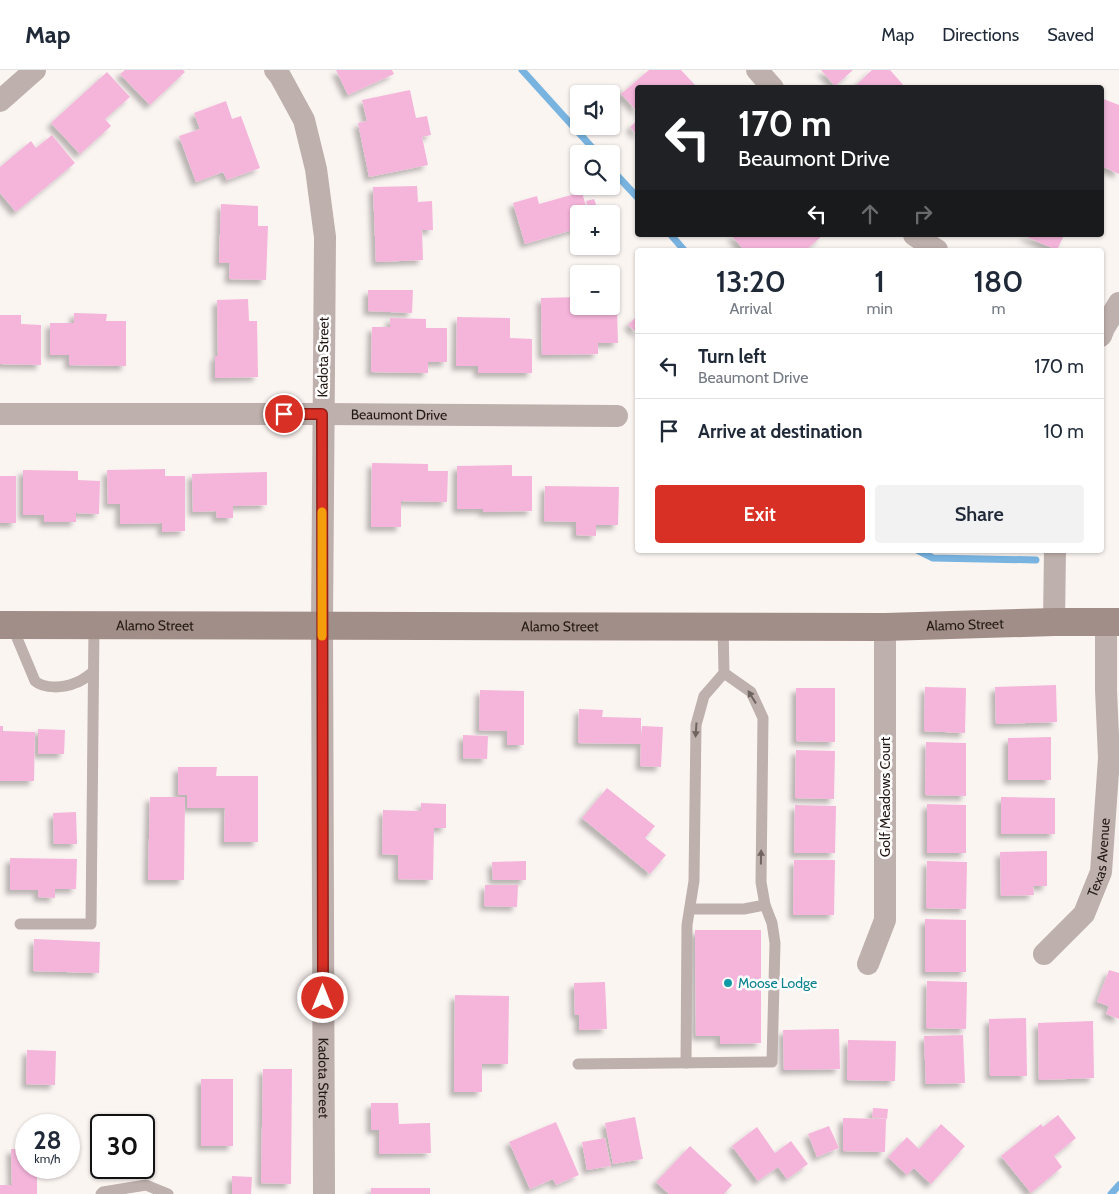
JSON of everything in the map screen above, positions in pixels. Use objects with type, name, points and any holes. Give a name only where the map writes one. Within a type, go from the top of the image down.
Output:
[{"type":"main road","name":"Alamo Street","points":[[6,625],[885,627],[1113,622]]},
{"type":"street","points":[[0,101],[35,70]]},
{"type":"street","name":"Kadota Street","points":[[275,70],[304,120],[316,169],[325,237],[322,414],[324,1194]]},
{"type":"street","points":[[757,70],[770,85]]},
{"type":"street","points":[[917,237],[933,248]]},
{"type":"street","points":[[1104,327],[1119,303]]},
{"type":"street","name":"Beaumont Drive","points":[[0,414],[617,416]]},
{"type":"street","points":[[1054,622],[1056,553]]},
{"type":"street","name":"Texas Avenue","points":[[1044,954],[1084,914],[1101,872],[1109,758],[1106,690],[1113,622]]},
{"type":"street","name":"Golf Meadows Court","points":[[868,964],[885,920],[885,627]]},
{"type":"lane","points":[[6,625],[35,681],[40,685],[61,686],[75,684],[93,672]]},
{"type":"lane","points":[[20,924],[91,924],[94,625]]},
{"type":"lane","points":[[686,1063],[687,925],[694,881],[696,725],[704,696],[724,673],[722,626]]},
{"type":"lane","points":[[578,1064],[772,1062],[775,943],[772,923],[765,905],[761,882],[763,718],[751,692],[724,673]]},
{"type":"lane","points":[[691,908],[744,909],[765,905]]},
{"type":"lane","points":[[101,1194],[103,1192],[146,1185],[168,1194]]},
{"type":"building","points":[[125,70],[183,70],[185,72],[150,105],[120,74]]},
{"type":"building","points":[[336,70],[392,70],[394,74],[348,95]]},
{"type":"building","points":[[649,70],[681,70],[695,85],[635,85],[635,109],[621,94]]},
{"type":"building","points":[[821,70],[853,70],[836,85]]},
{"type":"building","points":[[872,70],[890,70],[903,85],[856,85]]},
{"type":"building","points":[[107,72],[130,97],[105,119],[111,126],[80,154],[51,123]]},
{"type":"building","points":[[410,90],[416,118],[427,116],[431,135],[422,137],[428,165],[369,177],[358,123],[367,121],[362,100]]},
{"type":"building","points":[[1104,99],[1119,105],[1119,174],[1104,167]]},
{"type":"building","points":[[226,101],[232,119],[241,116],[260,168],[227,180],[223,172],[196,182],[179,136],[200,129],[194,113]]},
{"type":"building","points":[[635,123],[635,133],[630,127]]},
{"type":"building","points":[[52,135],[75,163],[16,212],[0,193],[0,167],[31,141],[36,148]]},
{"type":"building","points":[[417,186],[418,202],[432,201],[433,230],[422,230],[423,260],[376,262],[373,187]]},
{"type":"building","points":[[571,195],[583,195],[586,205],[570,205],[570,231],[525,244],[513,203],[537,196],[539,204]]},
{"type":"building","points":[[594,199],[596,205],[587,205],[586,201]]},
{"type":"building","points":[[221,204],[258,206],[258,226],[268,226],[266,280],[229,279],[230,263],[219,263]]},
{"type":"building","points":[[733,237],[821,237],[808,248],[742,248]]},
{"type":"building","points":[[1027,237],[1063,237],[1058,248],[1052,248]]},
{"type":"building","points":[[368,290],[413,290],[412,313],[368,311]]},
{"type":"building","points":[[570,297],[570,315],[617,315],[618,343],[598,343],[598,354],[542,355],[541,298]]},
{"type":"building","points":[[248,299],[249,321],[257,321],[258,377],[215,378],[215,356],[218,356],[217,300]]},
{"type":"building","points":[[74,313],[107,314],[106,321],[126,321],[126,366],[69,365],[69,355],[50,355],[50,323],[74,323]]},
{"type":"building","points":[[0,315],[21,315],[21,324],[41,325],[41,365],[0,364]]},
{"type":"building","points":[[457,317],[510,318],[510,338],[532,339],[532,373],[478,373],[478,366],[456,366]]},
{"type":"building","points":[[390,318],[426,319],[426,328],[447,328],[447,362],[428,362],[428,373],[371,372],[372,327],[390,327]]},
{"type":"building","points":[[635,318],[635,331],[628,325]]},
{"type":"building","points":[[372,463],[428,464],[428,471],[448,471],[447,502],[401,501],[401,527],[371,527]]},
{"type":"building","points":[[512,465],[512,476],[532,476],[532,511],[483,512],[483,509],[457,509],[457,466]]},
{"type":"building","points":[[165,469],[165,476],[185,476],[185,531],[162,532],[162,523],[120,524],[120,504],[108,504],[107,470]]},
{"type":"building","points":[[23,470],[78,471],[78,480],[100,481],[99,514],[76,513],[76,522],[44,522],[44,515],[23,515]]},
{"type":"building","points":[[267,472],[267,505],[233,506],[233,518],[217,518],[216,511],[193,512],[192,474]]},
{"type":"building","points":[[0,476],[16,476],[16,523],[0,523]]},
{"type":"building","points":[[545,486],[619,487],[618,525],[596,525],[596,536],[576,535],[576,522],[544,521]]},
{"type":"building","points":[[1056,685],[1057,722],[996,724],[995,687]]},
{"type":"building","points":[[925,687],[966,688],[965,733],[924,731]]},
{"type":"building","points":[[796,688],[835,688],[835,742],[796,741]]},
{"type":"building","points":[[480,690],[524,691],[524,745],[507,745],[507,731],[479,730]]},
{"type":"building","points":[[579,709],[603,710],[602,717],[641,718],[641,740],[642,726],[663,727],[661,767],[640,766],[641,744],[578,743]]},
{"type":"building","points":[[0,726],[3,726],[3,731],[35,732],[34,781],[0,781]]},
{"type":"building","points":[[38,729],[65,730],[64,754],[38,754]]},
{"type":"building","points":[[463,735],[488,736],[487,759],[463,758]]},
{"type":"building","points":[[1051,737],[1051,780],[1008,780],[1008,738]]},
{"type":"building","points":[[926,742],[966,743],[966,796],[925,795]]},
{"type":"building","points":[[796,750],[835,751],[834,799],[795,798]]},
{"type":"building","points":[[178,767],[217,767],[216,776],[258,776],[258,842],[224,842],[225,808],[187,808],[187,795],[178,795]]},
{"type":"building","points":[[607,788],[655,826],[645,838],[666,855],[650,874],[582,818]]},
{"type":"building","points":[[150,797],[185,797],[184,880],[148,880]]},
{"type":"building","points":[[1001,797],[1055,798],[1055,834],[1001,834]]},
{"type":"building","points":[[421,803],[446,804],[446,828],[434,828],[433,880],[398,879],[398,855],[382,854],[383,810],[421,811]]},
{"type":"building","points":[[927,804],[966,805],[966,853],[927,853]]},
{"type":"building","points":[[795,805],[836,806],[835,853],[794,853]]},
{"type":"building","points":[[76,812],[77,844],[54,844],[53,813]]},
{"type":"building","points":[[1047,851],[1047,886],[1033,886],[1034,895],[1001,896],[1000,852]]},
{"type":"building","points":[[10,858],[77,859],[76,889],[55,889],[55,898],[38,897],[38,890],[10,890]]},
{"type":"building","points":[[794,860],[835,860],[834,915],[793,915]]},
{"type":"building","points":[[526,861],[526,880],[493,880],[492,862]]},
{"type":"building","points":[[927,861],[967,862],[966,909],[926,908]]},
{"type":"building","points":[[485,885],[518,885],[517,907],[484,906]]},
{"type":"building","points":[[925,919],[966,920],[966,972],[925,972]]},
{"type":"building","name":"Moose Lodge","points":[[695,930],[761,930],[761,1043],[720,1044],[720,1036],[696,1036]]},
{"type":"building","points":[[34,939],[100,942],[99,973],[33,971]]},
{"type":"building","points":[[1109,970],[1119,973],[1119,1019],[1106,1014],[1109,1006],[1097,1002]]},
{"type":"building","points":[[927,981],[967,982],[966,1029],[926,1028]]},
{"type":"building","points":[[605,982],[607,1029],[579,1030],[579,1015],[575,1015],[574,983]]},
{"type":"building","points":[[455,995],[509,996],[508,1064],[482,1064],[482,1092],[454,1092]]},
{"type":"building","points":[[1026,1018],[1027,1076],[990,1076],[989,1019]]},
{"type":"building","points":[[1093,1021],[1094,1078],[1039,1080],[1038,1023]]},
{"type":"building","points":[[839,1029],[840,1069],[784,1070],[783,1030]]},
{"type":"building","points":[[963,1035],[965,1083],[926,1084],[924,1036]]},
{"type":"building","points":[[848,1040],[896,1041],[895,1081],[847,1080]]},
{"type":"building","points":[[27,1050],[56,1051],[55,1085],[26,1084]]},
{"type":"building","points":[[263,1069],[292,1069],[291,1184],[261,1183]]},
{"type":"building","points":[[201,1079],[233,1079],[233,1146],[201,1146]]},
{"type":"building","points":[[371,1103],[398,1103],[399,1124],[430,1123],[431,1153],[379,1154],[379,1130],[371,1130]]},
{"type":"building","points":[[873,1108],[888,1109],[887,1119],[872,1117]]},
{"type":"building","points":[[1058,1115],[1076,1138],[1054,1156],[1062,1167],[1031,1193],[1001,1156],[1041,1124],[1043,1127]]},
{"type":"building","points":[[635,1117],[643,1159],[613,1164],[605,1123]]},
{"type":"building","points":[[843,1118],[886,1119],[885,1152],[843,1151]]},
{"type":"building","points":[[556,1122],[579,1175],[556,1185],[553,1179],[530,1189],[509,1142]]},
{"type":"building","points":[[941,1124],[965,1146],[931,1184],[914,1168],[907,1175],[888,1157],[907,1137],[919,1149]]},
{"type":"building","points":[[829,1126],[839,1148],[817,1157],[808,1134]]},
{"type":"building","points":[[757,1127],[775,1153],[791,1141],[808,1164],[787,1179],[778,1167],[758,1181],[732,1146]]},
{"type":"building","points":[[605,1138],[611,1166],[587,1170],[582,1142]]},
{"type":"building","points":[[690,1146],[732,1185],[724,1194],[669,1194],[656,1182]]},
{"type":"building","points":[[11,1149],[15,1149],[15,1179],[37,1179],[37,1194],[0,1194],[0,1185],[12,1185]]},
{"type":"building","points":[[232,1176],[252,1177],[251,1194],[232,1194]]},
{"type":"building","points":[[371,1188],[430,1188],[430,1194],[371,1194]]},
{"type":"waterway","points":[[522,70],[590,145]]},
{"type":"waterway","points":[[620,179],[635,195]]},
{"type":"waterway","points":[[673,237],[682,248]]},
{"type":"waterway","points":[[923,553],[933,558],[1036,560]]},
{"type":"waterway","points":[[1111,1194],[1119,1185]]},
{"type":"slow traffic","points":[[322,512],[322,636]]},
{"type":"place","name":"Moose Lodge","points":[[728,983]]},
{"type":"route","points":[[284,414],[322,414],[323,998]]}]
